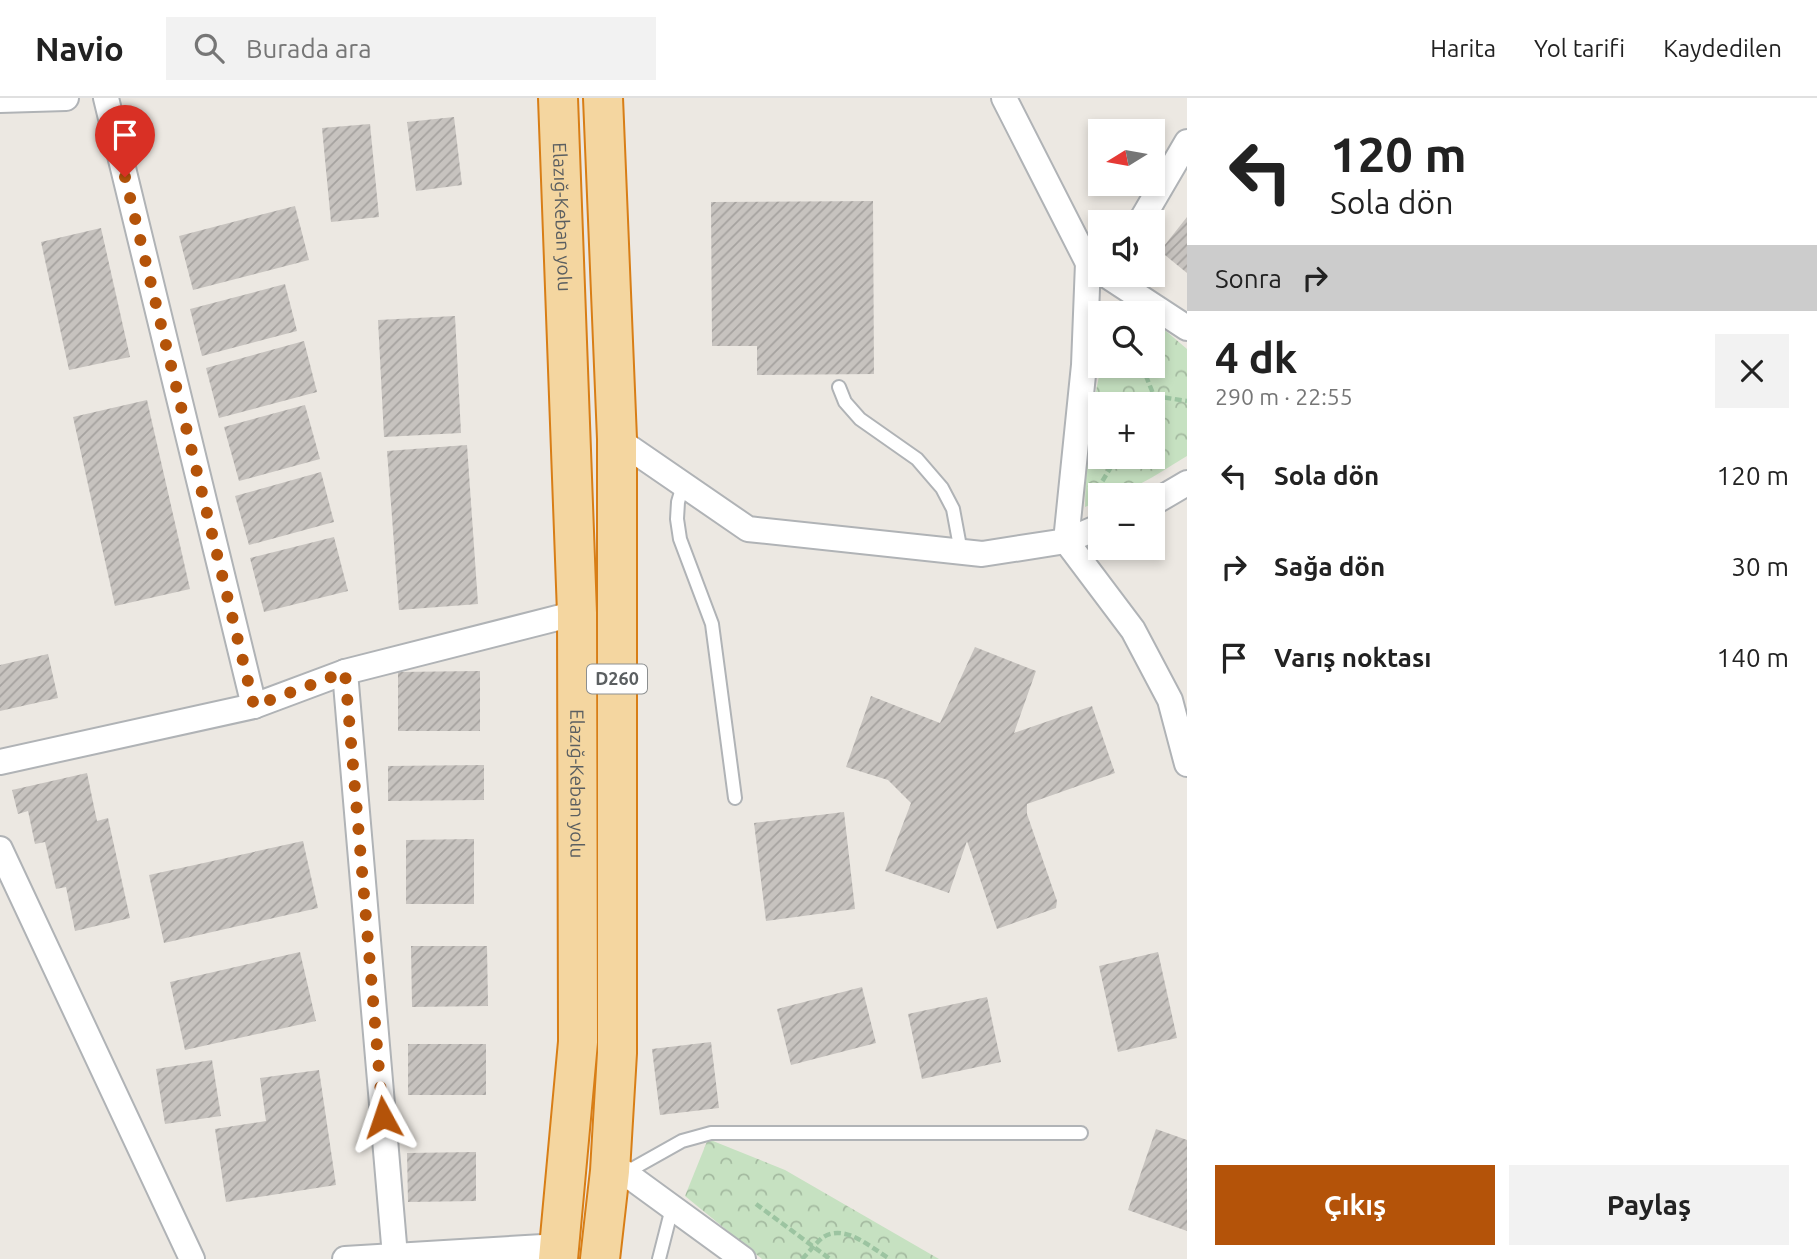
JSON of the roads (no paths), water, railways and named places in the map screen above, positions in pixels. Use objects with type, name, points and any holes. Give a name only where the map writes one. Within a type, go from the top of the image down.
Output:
[{"type":"highway","name":"Elazığ-Keban yolu","points":[[558,98],[577,613],[578,1042],[559,1252]]},
{"type":"highway","name":"Elazığ-Keban yolu","points":[[600,1259],[617,1172],[617,439],[603,98]]},
{"type":"street","points":[[0,100],[66,98]]},
{"type":"street","points":[[106,98],[254,706]]},
{"type":"street","points":[[1008,99],[1088,245]]},
{"type":"street","points":[[1147,210],[1187,142]]},
{"type":"street","points":[[1096,287],[1084,365],[1066,541],[1133,630],[1170,700],[1187,764]]},
{"type":"street","points":[[1130,287],[1187,328]]},
{"type":"street","points":[[617,439],[748,530],[982,554],[1066,541],[1088,532]]},
{"type":"street","points":[[1165,496],[1187,483]]},
{"type":"street","points":[[0,762],[254,706],[345,672],[577,613]]},
{"type":"street","points":[[345,672],[395,1256]]},
{"type":"street","points":[[0,849],[192,1259]]},
{"type":"street","points":[[617,1172],[673,1208],[743,1259]]},
{"type":"street","points":[[345,1259],[559,1252]]},
{"type":"lane","points":[[839,387],[845,402],[860,419],[917,459],[943,488],[953,509],[961,552]]},
{"type":"lane","points":[[683,485],[677,519],[680,539],[712,624],[735,798]]},
{"type":"lane","points":[[617,1172],[682,1141],[710,1133],[1081,1133]]},
{"type":"lane","points":[[659,1259],[673,1208]]}]
